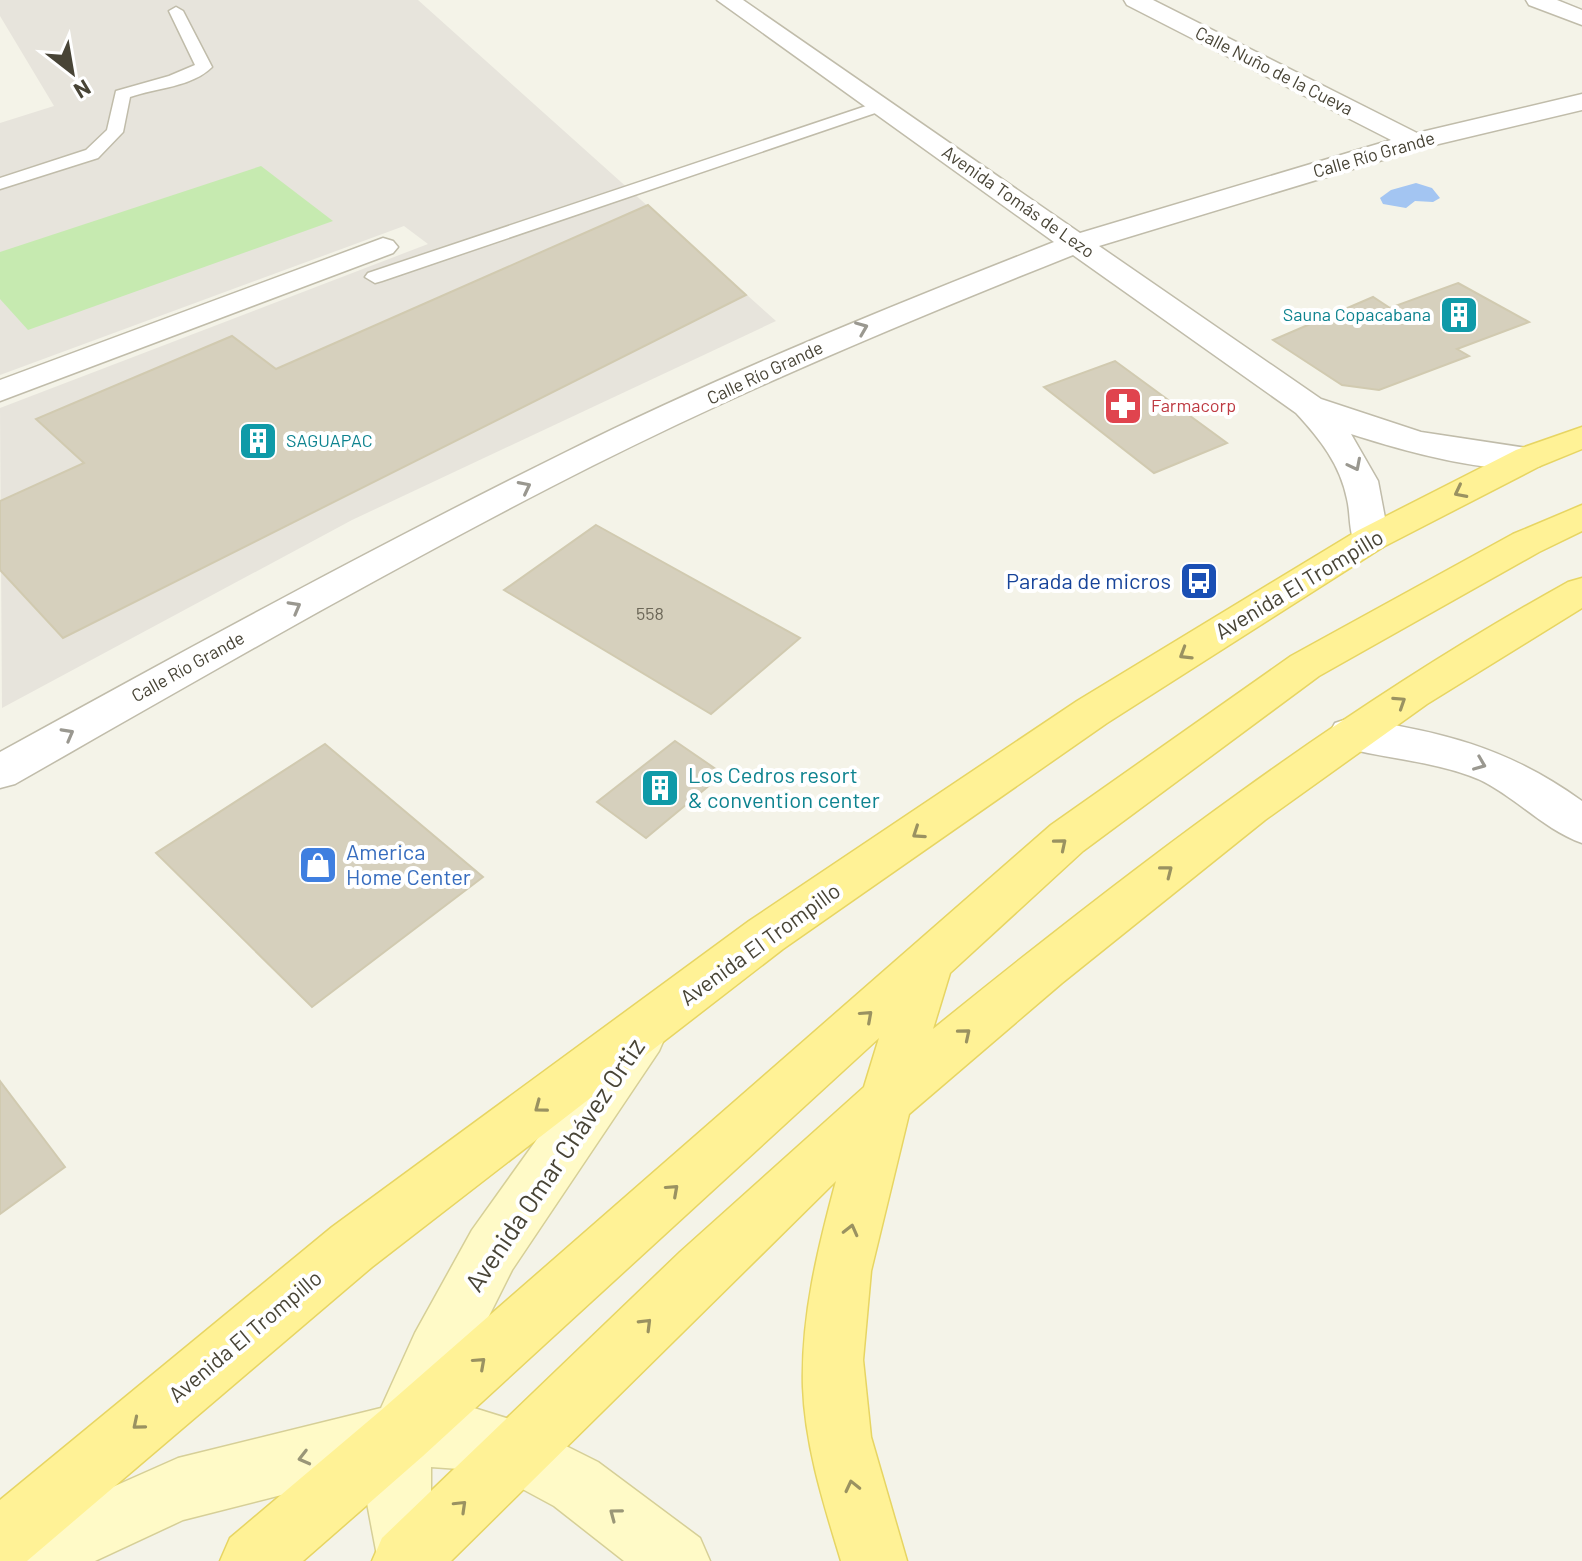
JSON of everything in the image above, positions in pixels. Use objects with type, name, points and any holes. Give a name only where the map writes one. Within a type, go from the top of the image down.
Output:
[{"type":"main road","name":"Avenida El Trompillo","points":[[0,1542],[352,1247],[766,935],[1092,712],[1370,539],[1528,458],[1582,437]]},
{"type":"main road","points":[[253,1561],[401,1434],[1067,838],[1305,666],[1526,543],[1582,517]]},
{"type":"main road","points":[[409,1560],[692,1278],[884,1102],[1034,975],[1214,834],[1350,734],[1527,620],[1582,591]]},
{"type":"main road","points":[[874,1561],[859,1515],[836,1417],[834,1344],[843,1259],[884,1102],[930,959]]},
{"type":"main road","name":"Avenida Omar Chávez Ortiz","points":[[409,1560],[399,1503],[401,1434],[436,1354],[492,1250],[647,1026]]},
{"type":"main road","points":[[22,1561],[178,1490],[401,1434],[474,1439],[516,1452],[576,1484],[677,1561]]},
{"type":"street","name":"Avenida Tomás de Lezo","points":[[728,0],[1308,406],[1338,436],[1358,469],[1369,503],[1370,539]]},
{"type":"street","name":"Calle Nuño de la Cueva","points":[[1135,0],[1414,142]]},
{"type":"street","points":[[1537,0],[1582,18]]},
{"type":"street","name":"Calle Río Grande","points":[[0,772],[324,591],[581,458],[851,333],[1077,243],[1414,142],[1582,102]]},
{"type":"street","points":[[0,391],[383,247]]},
{"type":"street","name":"Avenida Tomás de Lezo","points":[[1308,406],[1359,427],[1413,443],[1471,454],[1528,458]]},
{"type":"street","points":[[1350,734],[1412,743],[1461,756],[1511,776],[1582,825]]},
{"type":"lane","points":[[0,184],[92,154],[115,132],[122,94],[141,86],[188,78],[204,67],[176,11]]},
{"type":"lane","points":[[375,277],[881,106]]},
{"type":"shaded area","name":"SAGUAPAC","points":[[0,0],[418,0],[776,321],[352,520],[2,708],[0,408],[428,244],[404,226],[0,375],[0,123],[54,106],[0,16]]},
{"type":"green space","points":[[261,166],[333,221],[28,330],[0,299],[0,252]]},
{"type":"water","points":[[1416,183],[1432,188],[1440,198],[1433,202],[1415,201],[1406,208],[1383,204],[1380,198],[1391,190]]},
{"type":"building","name":"SAGUAPAC","points":[[648,205],[746,295],[63,638],[0,570],[0,501],[84,463],[36,419],[232,336],[276,369]]},
{"type":"building","points":[[1458,283],[1529,322],[1457,349],[1469,356],[1379,390],[1342,385],[1273,340],[1373,297],[1390,308]]},
{"type":"building","name":"Farmacorp","points":[[1115,361],[1227,443],[1154,473],[1044,387]]},
{"type":"building","points":[[596,525],[800,638],[711,714],[504,590]]},
{"type":"building","name":"Los Cedros resort & convention center","points":[[675,741],[723,774],[646,838],[597,802]]},
{"type":"building","name":"America Home Center","points":[[325,744],[483,877],[312,1007],[156,853]]},
{"type":"building","points":[[0,1081],[65,1167],[0,1214]]},
{"type":"place","name":"Sauna Copacabana","points":[[1459,315]]},
{"type":"place","name":"Farmacorp","points":[[1123,406]]},
{"type":"place","name":"SAGUAPAC","points":[[258,441]]},
{"type":"place","name":"Parada de micros","points":[[1199,581]]},
{"type":"place","name":"Los Cedros resort & convention center","points":[[660,788]]},
{"type":"place","name":"America Home Center","points":[[318,865]]}]
